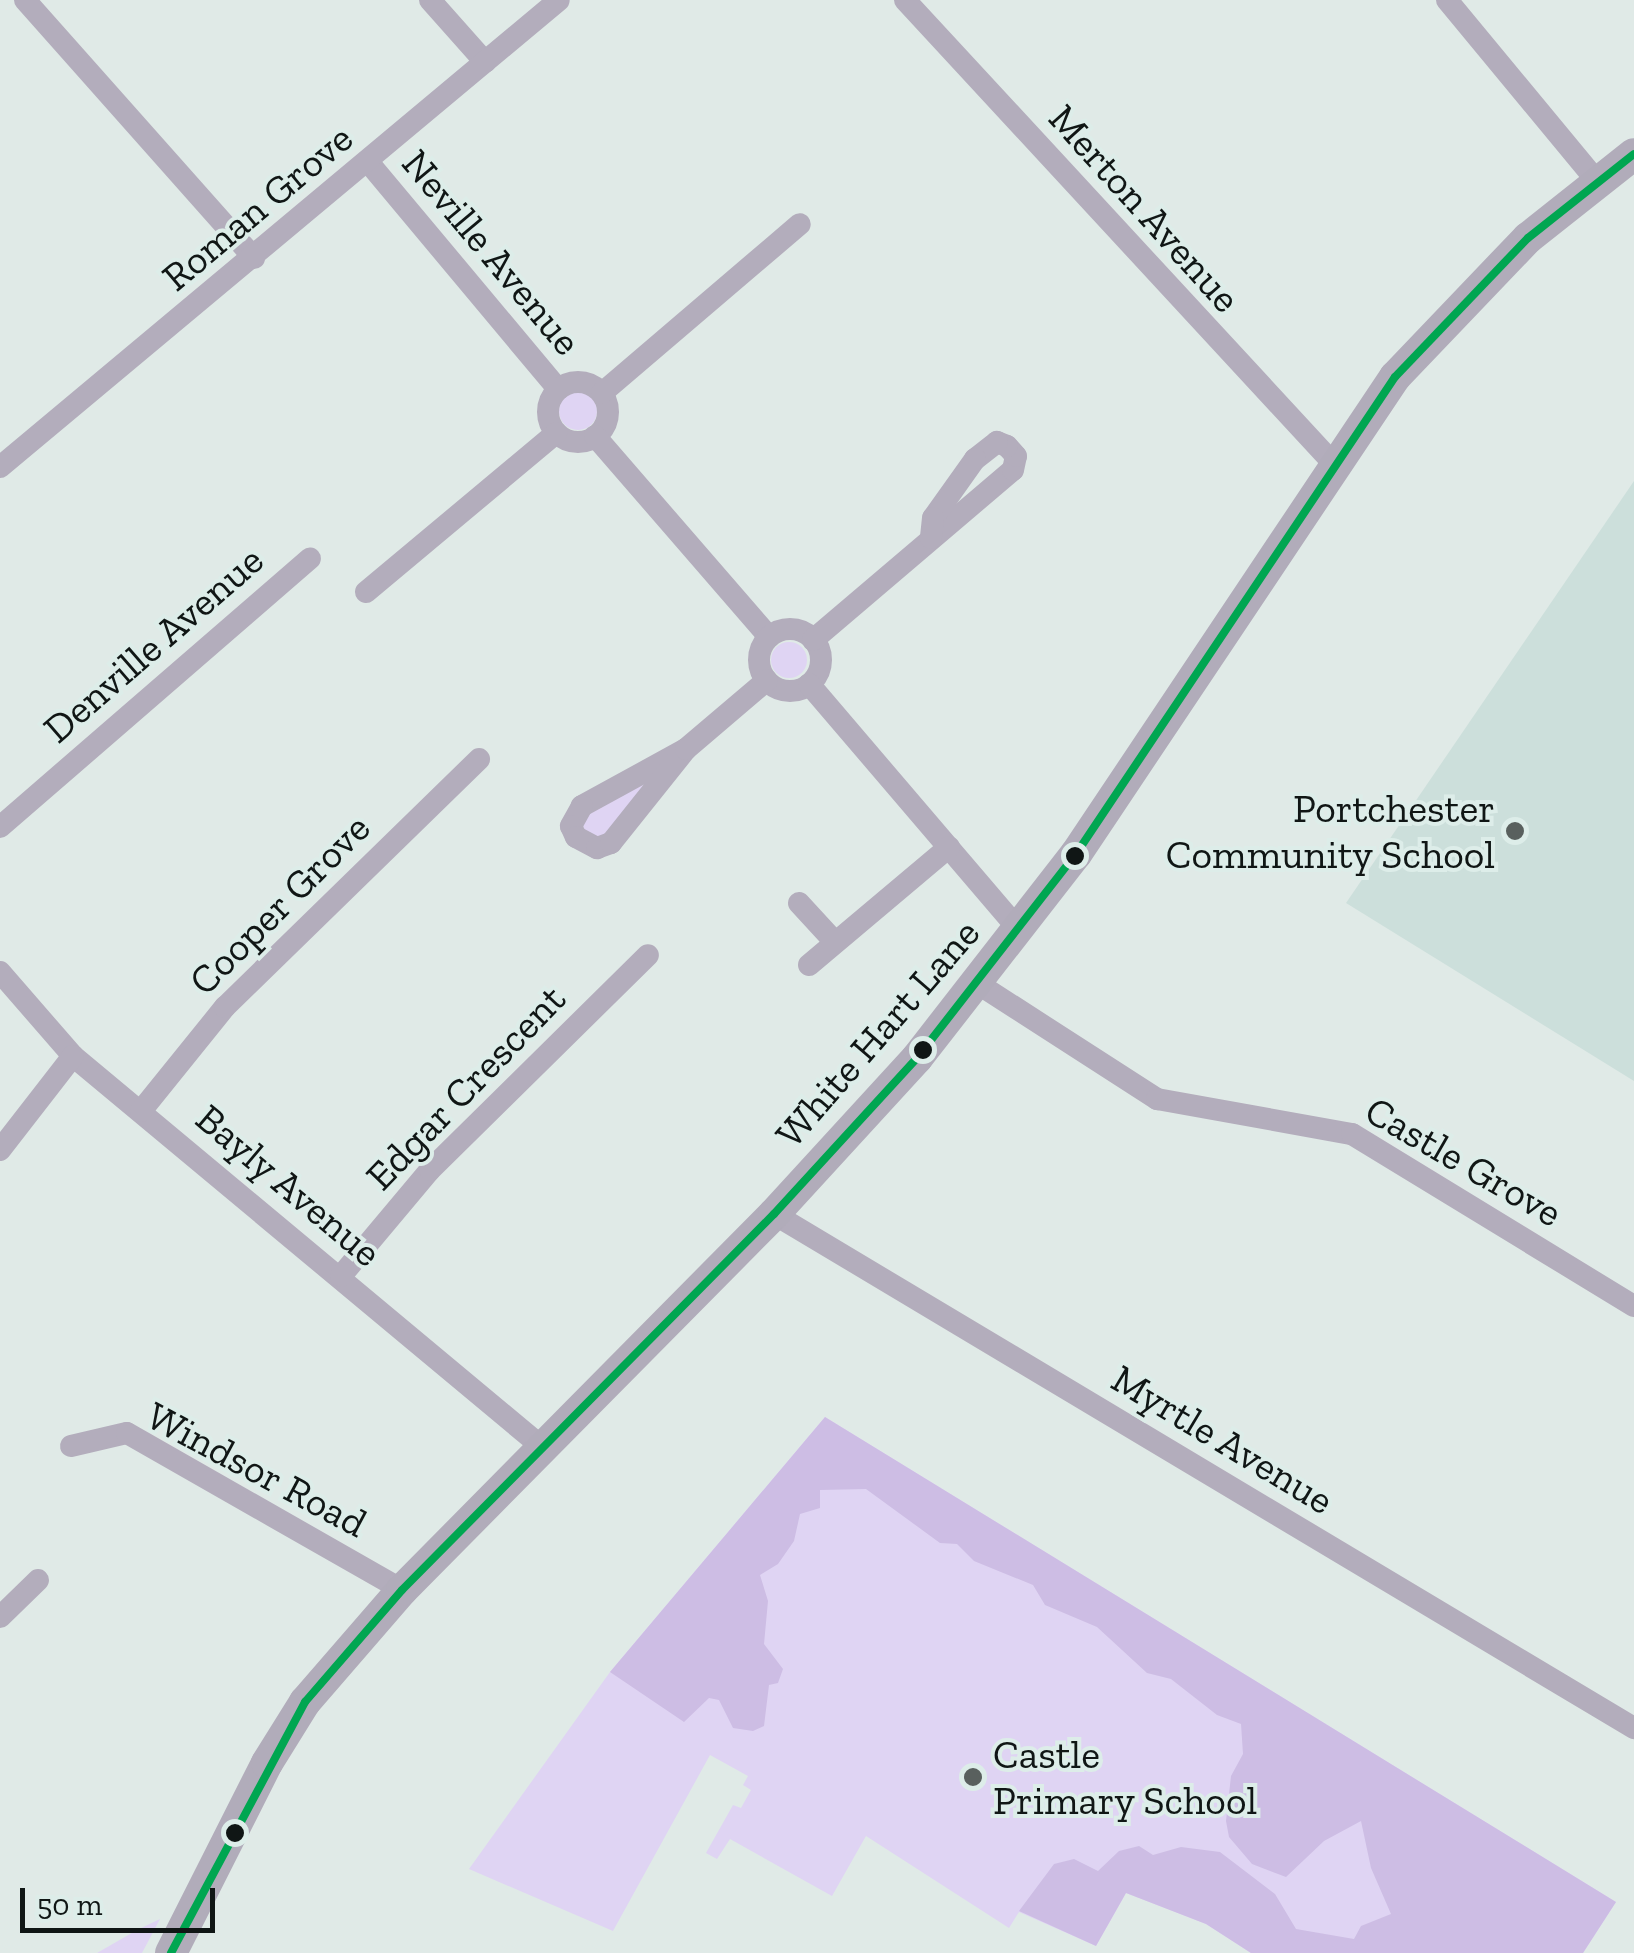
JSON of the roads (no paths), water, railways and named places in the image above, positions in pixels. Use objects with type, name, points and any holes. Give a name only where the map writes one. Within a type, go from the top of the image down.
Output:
[{"type":"street","points":[[25,0],[254,258]]},
{"type":"street","points":[[430,0],[485,62]]},
{"type":"street","name":"Roman Grove","points":[[0,467],[559,0]]},
{"type":"street","name":"Merton Avenue","points":[[905,0],[1334,464]]},
{"type":"street","points":[[1447,0],[1597,181]]},
{"type":"street","name":"White Hart Lane","points":[[170,1953],[296,1717],[402,1590],[774,1214],[980,985],[1394,377],[1464,302],[1597,181],[1634,154]]},
{"type":"street","name":"Neville Avenue","points":[[369,162],[558,389]]},
{"type":"street","points":[[602,393],[800,224]]},
{"type":"street","points":[[580,381],[602,393],[608,418],[595,436],[572,442],[556,433],[547,414],[558,389],[580,381]]},
{"type":"street","points":[[366,592],[556,433]]},
{"type":"street","points":[[595,436],[769,638]]},
{"type":"street","points":[[814,640],[931,538]]},
{"type":"street","name":"Denville Avenue","points":[[0,827],[310,558]]},
{"type":"street","points":[[788,629],[814,640],[821,662],[809,684],[788,691],[766,680],[759,656],[769,638],[788,629]]},
{"type":"street","points":[[686,749],[582,806],[571,826],[576,837],[597,848],[611,843],[686,749],[766,680]]},
{"type":"street","points":[[809,684],[1020,931]]},
{"type":"street","name":"Cooper Grove","points":[[141,1110],[225,1007],[479,759]]},
{"type":"street","points":[[809,965],[949,847]]},
{"type":"street","points":[[799,903],[834,941]]},
{"type":"street","name":"Edgar Crescent","points":[[341,1276],[430,1170],[648,955]]},
{"type":"street","name":"Bayly Avenue","points":[[0,972],[72,1056],[541,1446]]},
{"type":"street","name":"Castle Grove","points":[[980,985],[1158,1099],[1352,1134],[1634,1306]]},
{"type":"street","points":[[0,1150],[72,1056]]},
{"type":"street","name":"Myrtle Avenue","points":[[774,1214],[1634,1728]]},
{"type":"street","name":"Windsor Road","points":[[72,1446],[128,1433],[402,1590]]},
{"type":"street","points":[[2,1610],[38,1580]]},
{"type":"place","name":"Portchester Community School","points":[[1515,831]]},
{"type":"place","name":"Castle Primary School","points":[[973,1777]]}]
